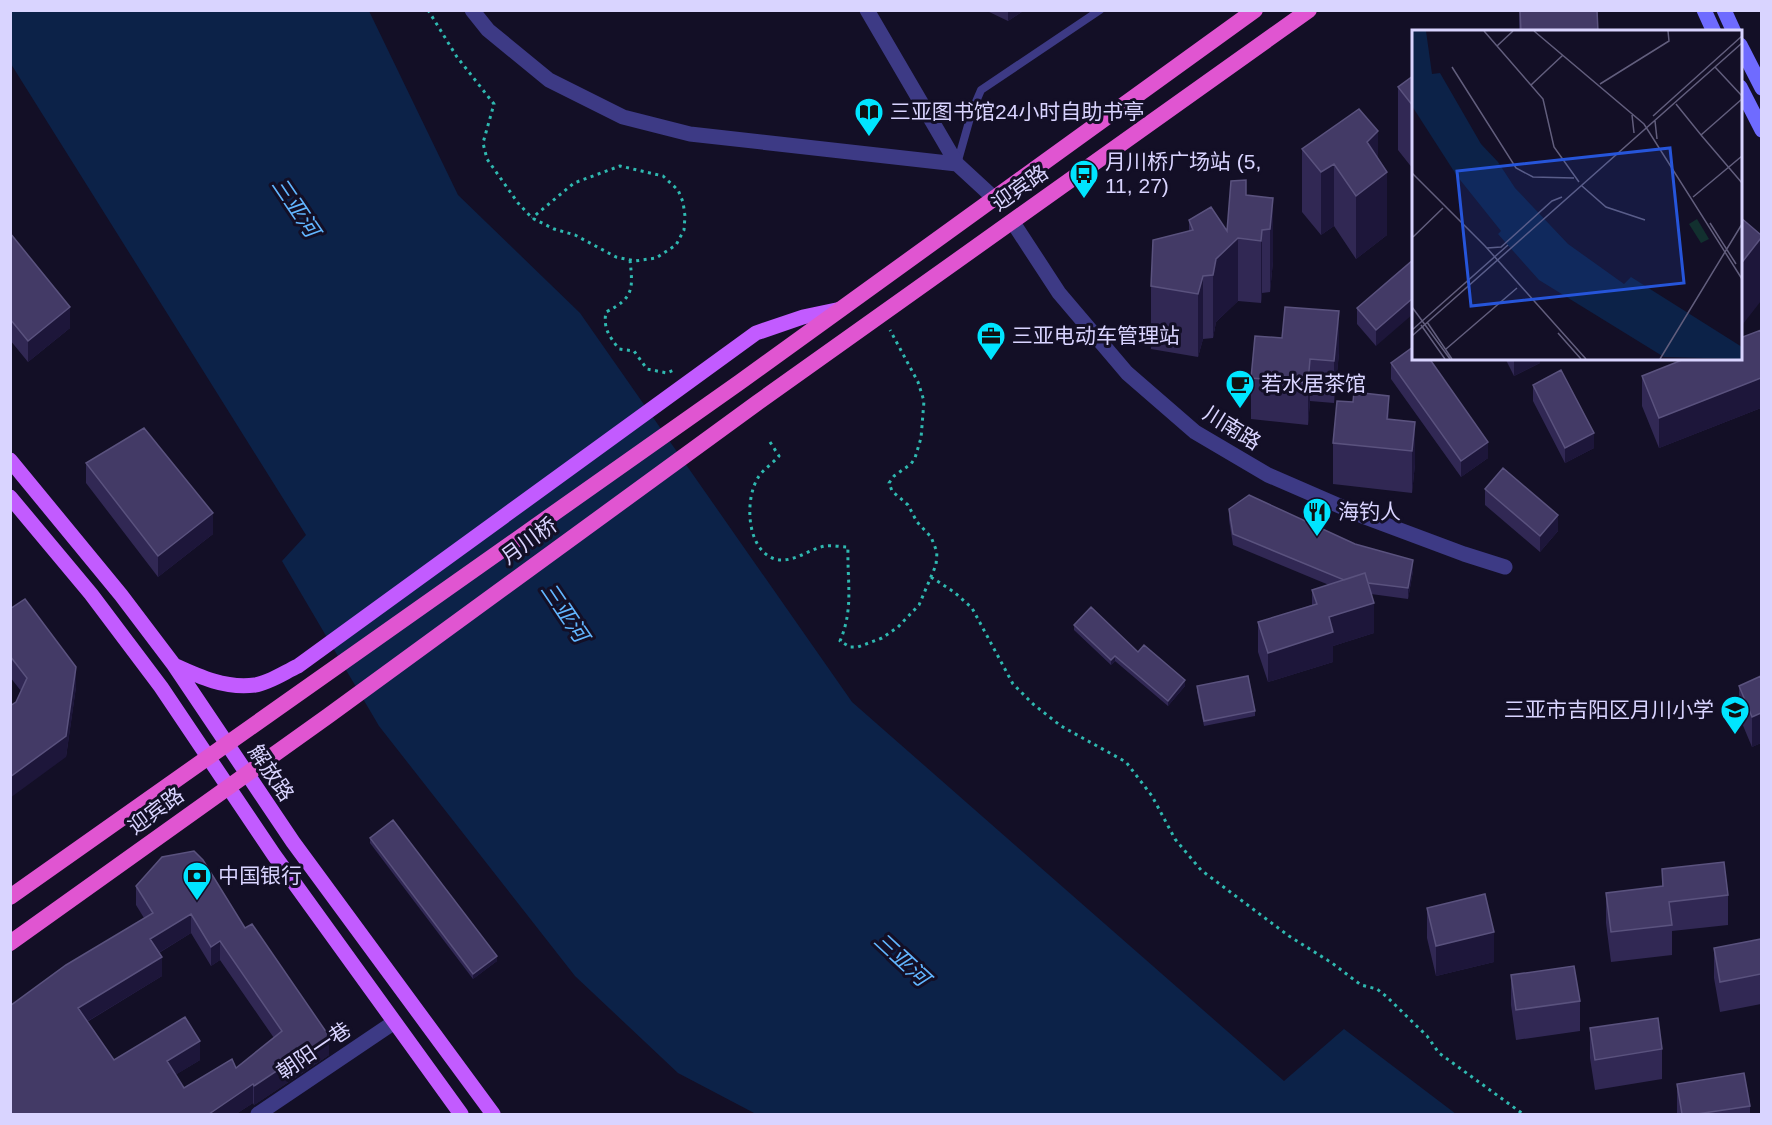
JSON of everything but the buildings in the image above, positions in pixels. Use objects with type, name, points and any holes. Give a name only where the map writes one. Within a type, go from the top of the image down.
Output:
[{"type":"highway","name":"迎宾路","points":[[740,382],[1255,10]]},
{"type":"highway","name":"迎宾路","points":[[757,403],[1309,10]]},
{"type":"highway","name":"月川桥","points":[[309,686],[740,382]]},
{"type":"highway","name":"月川桥","points":[[328,716],[757,403]]},
{"type":"highway","name":"迎宾路","points":[[10,897],[309,686]]},
{"type":"highway","name":"迎宾路","points":[[10,943],[328,716]]},
{"type":"main road","points":[[1704,10],[1713,30]]},
{"type":"main road","points":[[1724,10],[1733,30]]},
{"type":"main road","points":[[1742,49],[1761,88]]},
{"type":"main road","points":[[1742,91],[1761,130]]},
{"type":"main road","points":[[174,665],[199,677],[228,685],[256,685],[298,666],[756,333],[778,324],[843,309]]},
{"type":"main road","name":"解放路","points":[[10,460],[121,595],[174,665],[293,843],[493,1114]]},
{"type":"main road","name":"解放路","points":[[10,497],[98,604],[161,687],[274,855],[393,1023],[461,1114]]},
{"type":"street","points":[[472,10],[488,30],[549,80],[623,117],[690,134],[957,164]]},
{"type":"street","points":[[867,10],[957,164],[995,199]]},
{"type":"street","name":"川南路","points":[[1012,222],[1059,293],[1127,373],[1195,432],[1268,475],[1365,517],[1505,567]]},
{"type":"street","name":"朝阳一巷","points":[[258,1114],[393,1023]]},
{"type":"lane","points":[[957,164],[972,111],[981,90],[1100,10]]},
{"type":"path","points":[[428,10],[457,57],[494,104],[483,143],[487,159],[518,203],[532,218],[554,229],[575,235],[616,257],[635,261],[656,258],[676,245],[684,230],[685,216],[678,190],[663,176],[620,166],[574,183],[554,197],[532,218]]},
{"type":"path","points":[[630,260],[632,286],[622,304],[606,312],[604,324],[608,335],[619,348],[634,351],[647,369],[668,373],[683,367]]},
{"type":"path","points":[[770,442],[779,456],[759,477],[751,499],[750,518],[754,537],[763,552],[776,559],[790,559],[825,546],[848,547],[850,606],[846,627],[840,641],[858,647],[882,638],[898,627],[919,605],[936,565],[937,552],[931,537],[917,522],[908,505],[892,491],[890,483],[894,476],[911,464],[915,458],[921,438],[924,401],[918,382],[882,314]]},
{"type":"path","points":[[931,577],[954,592],[972,608],[1013,684],[1033,704],[1060,726],[1126,762],[1152,796],[1175,839],[1201,870],[1289,936],[1361,985],[1377,989],[1427,1036],[1439,1053],[1523,1114]]},
{"type":"water","name":"三亚河","points":[[11,11],[369,11],[458,195],[580,313],[852,702],[1284,1081],[1344,1029],[1456,1114],[756,1114],[678,1073],[575,976],[379,726],[282,561],[306,535],[11,64]]},
{"type":"place","name":"三亚图书馆24小时自助书亭","points":[[869,138]]},
{"type":"place","name":"月川桥广场站 (5, 11, 27)","points":[[1084,200]]},
{"type":"place","name":"三亚电动车管理站","points":[[991,362]]},
{"type":"place","name":"若水居茶馆","points":[[1240,410]]},
{"type":"place","name":"海钓人","points":[[1317,538]]},
{"type":"place","name":"三亚市吉阳区月川小学","points":[[1735,736]]},
{"type":"place","name":"中国银行","points":[[197,902]]}]
